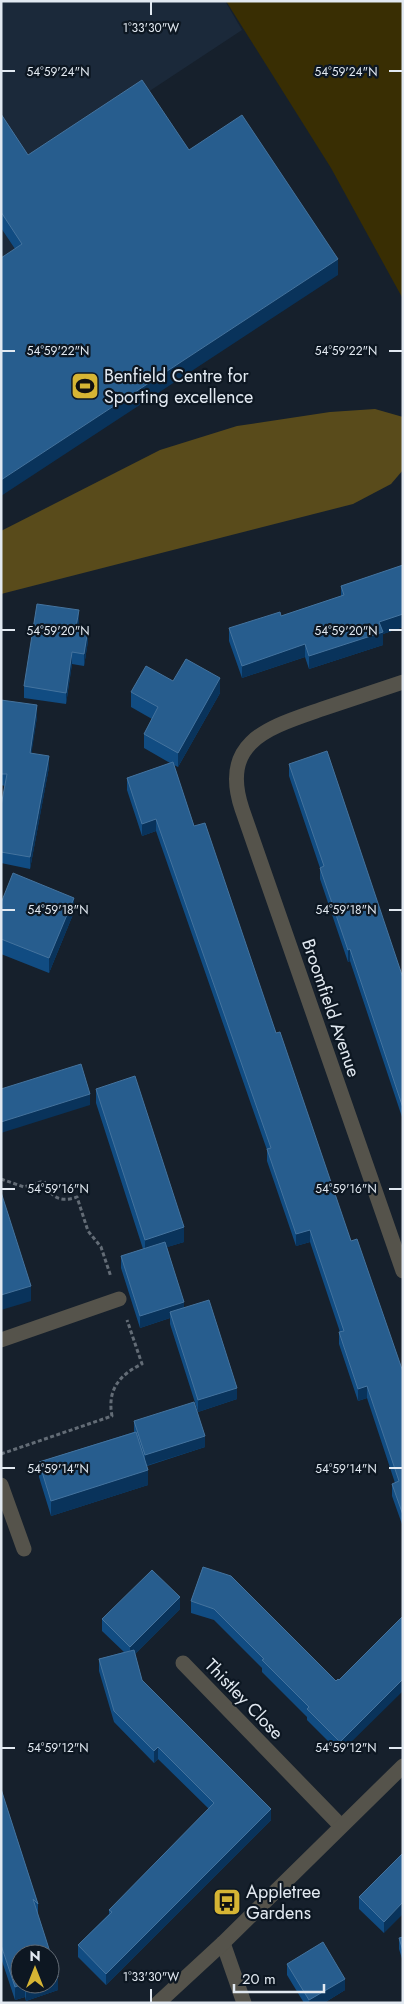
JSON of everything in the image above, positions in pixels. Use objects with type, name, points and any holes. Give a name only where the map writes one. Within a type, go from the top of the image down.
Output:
[{"type":"street","name":"Broomfield Avenue","points":[[403,682],[266,730],[257,736],[243,753],[236,786],[240,803],[403,1271]]},
{"type":"street","points":[[1,1340],[119,1298]]},
{"type":"street","points":[[1,1485],[24,1549]]},
{"type":"street","name":"Thistley Close","points":[[183,1663],[340,1826]]},
{"type":"street","points":[[158,2003],[403,1766]]},
{"type":"street","points":[[222,1943],[244,2003]]},
{"type":"shaded area","points":[[1,1],[225,1],[242,30],[1,189]]},
{"type":"shaded area","points":[[226,1],[403,1],[403,299],[331,168]]},
{"type":"shaded area","points":[[1,228],[22,260],[1,274]]},
{"type":"shaded area","points":[[375,409],[403,417],[403,470],[391,484],[353,504],[1,594],[1,531],[160,450],[237,426],[330,412]]},
{"type":"building","name":"Benfield Centre for Sporting excellence","points":[[142,80],[189,150],[242,115],[338,259],[1,480],[1,258],[22,244],[1,212],[1,114],[28,155]]},
{"type":"building","points":[[403,565],[403,614],[379,622],[383,632],[309,656],[305,644],[242,666],[229,628],[280,612],[281,616],[344,595],[341,586]]},
{"type":"building","points":[[37,604],[79,610],[76,627],[88,629],[84,654],[72,652],[66,693],[24,686]]},
{"type":"building","points":[[186,659],[220,678],[178,753],[144,734],[158,707],[131,692],[146,666],[173,681]]},
{"type":"building","points":[[1,700],[37,705],[30,753],[49,756],[30,857],[1,852],[1,806],[7,774],[1,774]]},
{"type":"building","points":[[327,751],[403,978],[403,1108],[350,949],[348,950],[320,868],[324,866],[289,764]]},
{"type":"building","points":[[173,762],[194,826],[205,823],[276,1033],[280,1032],[351,1241],[357,1239],[403,1372],[403,1515],[392,1484],[399,1481],[367,1386],[358,1389],[339,1332],[344,1331],[310,1230],[296,1234],[267,1149],[271,1148],[156,819],[142,824],[127,778]]},
{"type":"building","points":[[13,873],[74,898],[49,958],[1,939],[1,903]]},
{"type":"building","points":[[81,1064],[90,1094],[1,1122],[1,1089]]},
{"type":"building","points":[[135,1076],[184,1227],[145,1240],[96,1089]]},
{"type":"building","points":[[1,1192],[31,1286],[1,1295]]},
{"type":"building","points":[[165,1242],[184,1302],[140,1316],[121,1256]]},
{"type":"building","points":[[209,1300],[237,1388],[198,1400],[170,1312]]},
{"type":"building","points":[[194,1402],[205,1436],[145,1455],[134,1421]]},
{"type":"building","points":[[136,1432],[148,1470],[51,1501],[39,1462]]},
{"type":"building","points":[[203,1567],[231,1576],[336,1681],[402,1617],[403,1679],[340,1742],[307,1709],[309,1707],[262,1660],[264,1659],[214,1609],[191,1601]]},
{"type":"building","points":[[152,1570],[180,1597],[130,1647],[102,1619]]},
{"type":"building","points":[[134,1650],[142,1680],[271,1809],[106,1974],[78,1945],[112,1912],[109,1910],[214,1803],[158,1747],[154,1751],[114,1711],[99,1659]]},
{"type":"building","points":[[1,1789],[38,1904],[33,1899],[47,1944],[10,1944],[10,1972],[1,1945]]},
{"type":"building","points":[[403,1853],[403,1902],[384,1922],[359,1897]]},
{"type":"building","points":[[403,1937],[403,1951],[399,1938]]},
{"type":"building","points":[[323,1942],[345,1979],[309,2000],[287,1964]]},
{"type":"place","name":"Benfield Centre for Sporting excellence","points":[[85,386]]},
{"type":"place","name":"Appletree Gardens","points":[[227,1902]]}]
